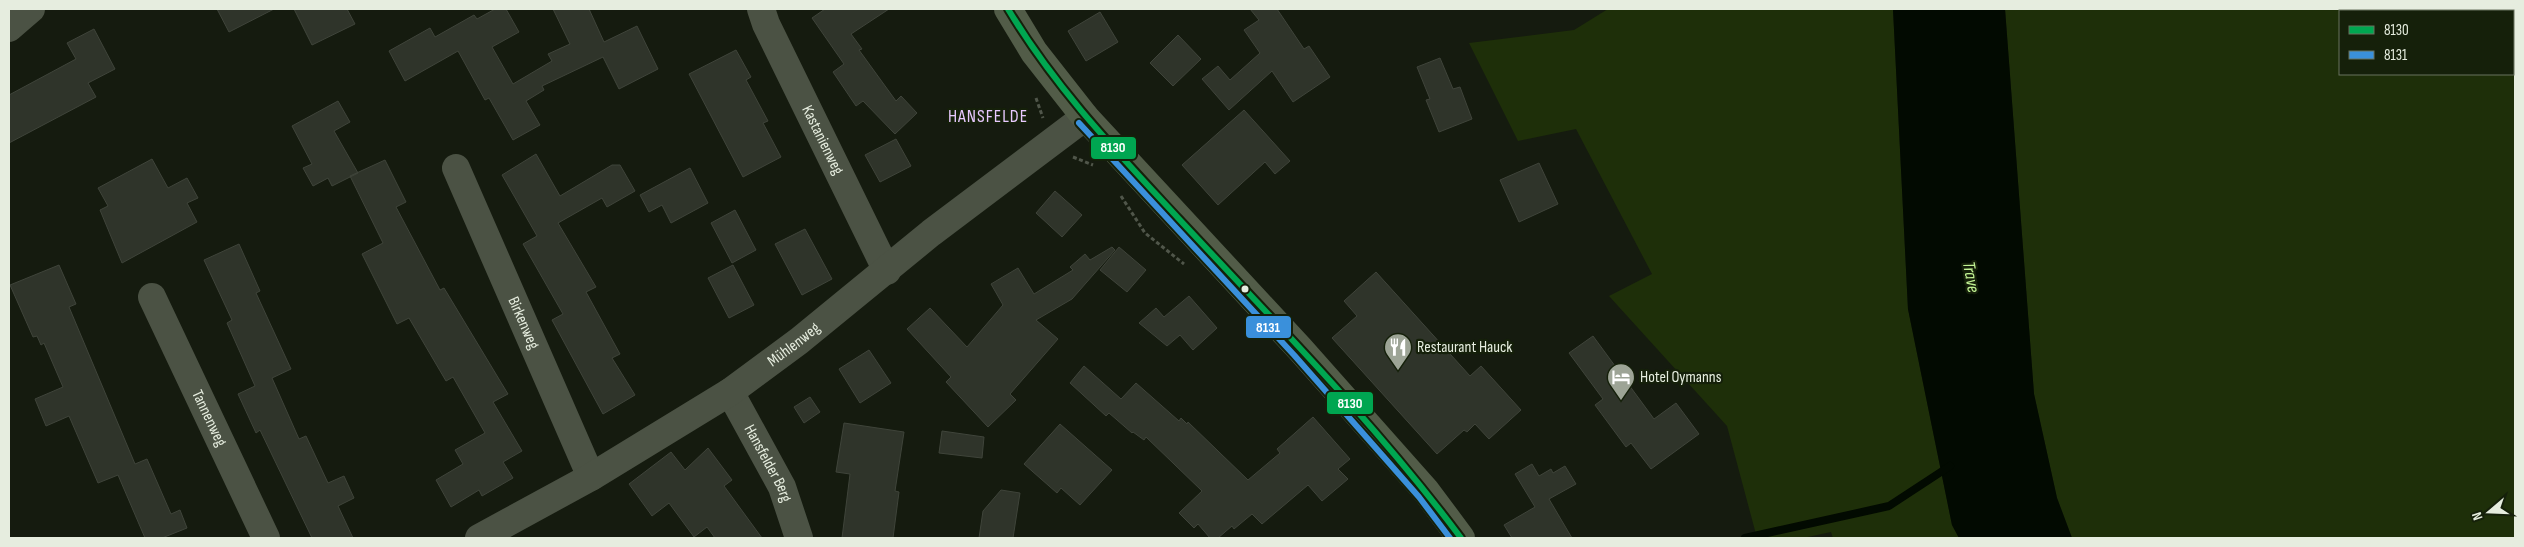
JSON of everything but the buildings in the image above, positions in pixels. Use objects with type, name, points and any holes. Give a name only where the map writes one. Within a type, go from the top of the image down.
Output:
[{"type":"main road","points":[[1008,9],[1034,52],[1085,117],[1300,349],[1426,491],[1461,538]]},
{"type":"street","points":[[9,28],[31,9]]},
{"type":"street","name":"Kastanienweg","points":[[761,9],[766,24],[887,271]]},
{"type":"street","name":"Mühlenweg","points":[[479,538],[591,478],[730,392],[799,342],[938,227],[1085,117]]},
{"type":"street","name":"Birkenweg","points":[[456,168],[591,478]]},
{"type":"street","name":"Tannenweg","points":[[152,297],[266,538]]},
{"type":"street","name":"Hansfelder Berg","points":[[730,392],[782,487],[799,538]]},
{"type":"green space","points":[[1608,9],[1893,9],[1908,309],[1952,525],[1959,538],[1833,538],[1831,532],[1803,538],[1757,538],[1727,426],[1609,296],[1652,274],[1576,129],[1518,141],[1469,43],[1574,30]]},
{"type":"green space","points":[[2005,9],[2515,9],[2515,538],[2072,538],[2057,498],[2034,394]]},
{"type":"water","name":"Trave","points":[[1893,9],[2005,9],[2034,394],[2057,498],[2072,538],[1959,538],[1952,525],[1908,309]]},
{"type":"waterway","points":[[1745,538],[1889,506],[1950,466]]},
{"type":"transit line","name":"8130","points":[[1008,9],[1046,66],[1088,119],[1132,169],[1360,414],[1461,538]]},
{"type":"transit line","name":"8131","points":[[1079,123],[1294,355],[1419,497],[1450,538]]},
{"type":"place","name":"Restaurant Hauck","points":[[1398,371]]},
{"type":"place","name":"Hotel Oymanns","points":[[1621,401]]},
{"type":"district","name":"HANSFELDE","points":[[988,116]]}]
